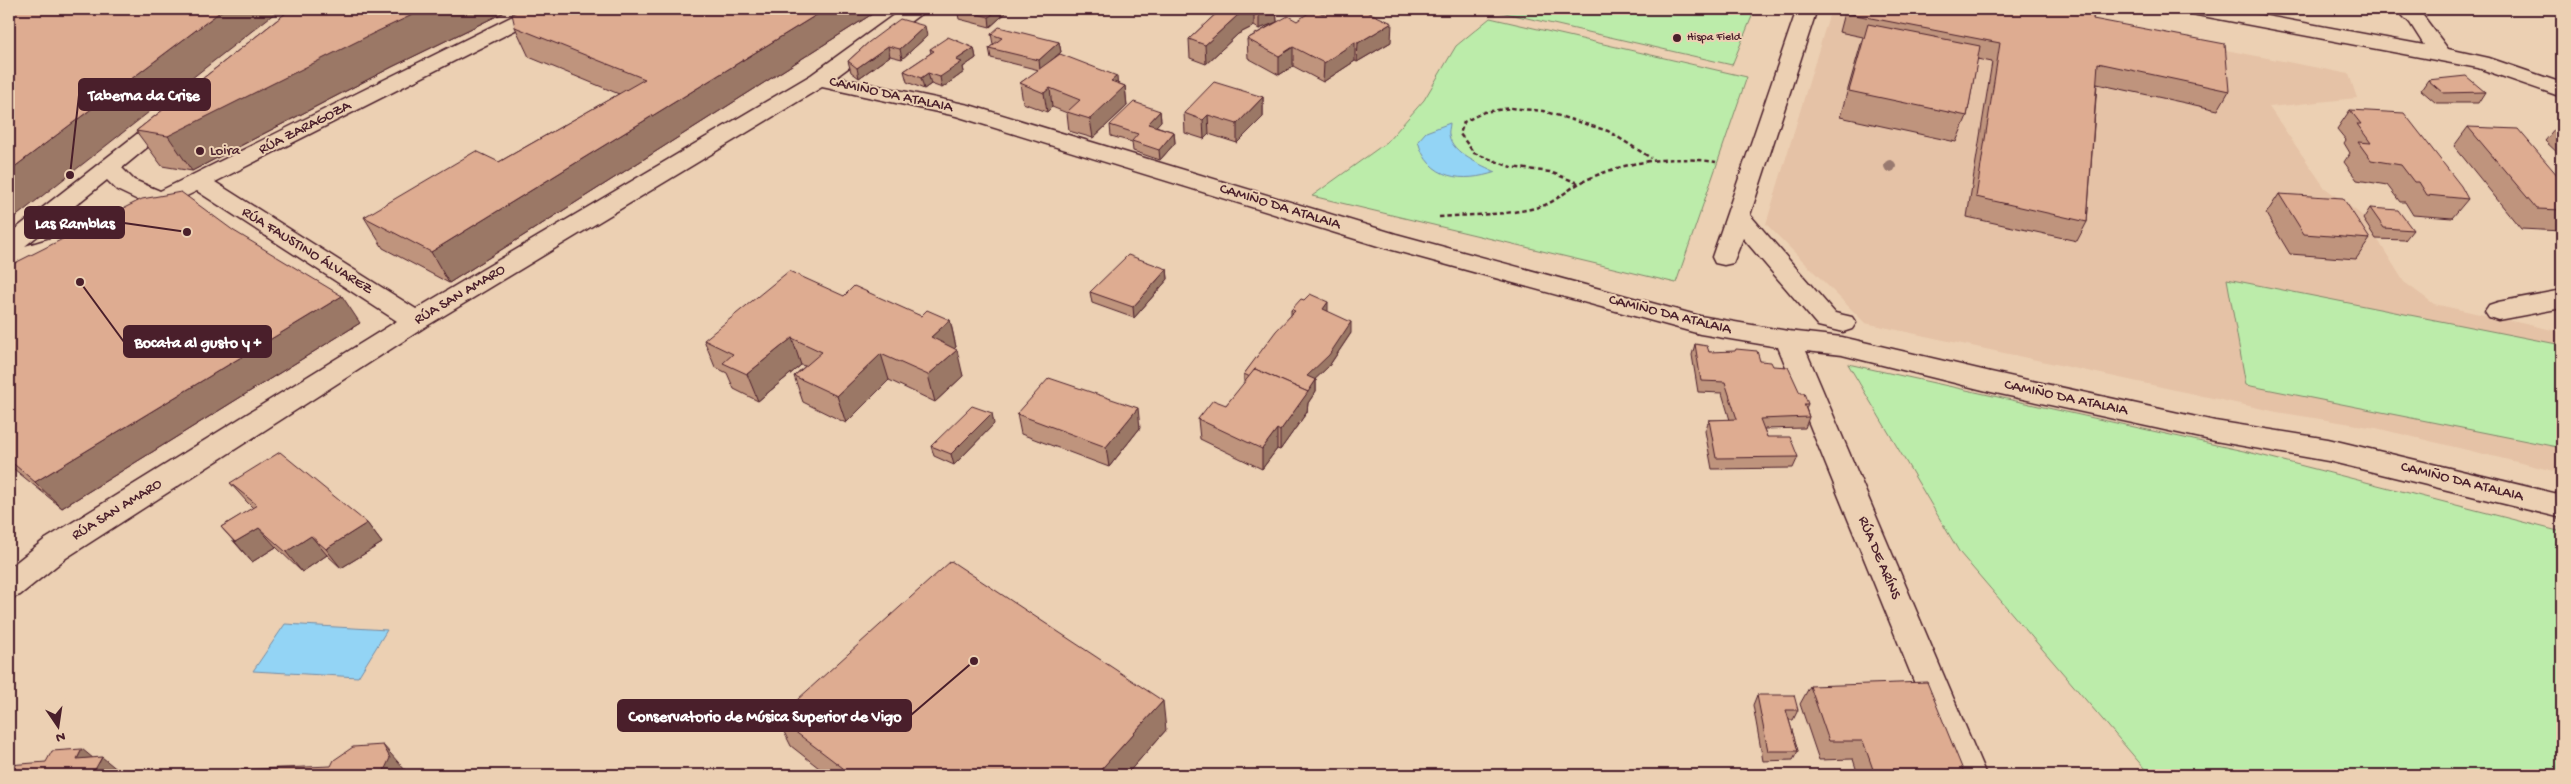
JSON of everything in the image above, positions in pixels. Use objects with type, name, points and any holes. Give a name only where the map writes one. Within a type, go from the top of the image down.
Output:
[{"type":"street","name":"RÚA ZARAGOZA","points":[[122,220],[542,9]]},
{"type":"street","name":"RÚA SAN AMARO","points":[[9,586],[55,550],[416,320],[819,80],[915,9]]},
{"type":"street","points":[[1724,257],[1806,9]]},
{"type":"street","points":[[2197,9],[2482,62],[2562,91]]},
{"type":"street","points":[[2406,9],[2417,19],[2441,54]]},
{"type":"street","name":"CAMIÑO DA ATALAIA","points":[[819,80],[961,110],[1387,240],[1700,325],[1788,340],[1842,346],[1991,382],[2215,431],[2328,450],[2562,507]]},
{"type":"street","points":[[9,246],[193,101]]},
{"type":"street","points":[[110,166],[116,179],[126,187],[162,200]]},
{"type":"street","name":"RÚA FAUSTINO ÁLVAREZ","points":[[199,182],[416,320]]},
{"type":"street","points":[[1738,217],[1827,320],[1843,323]]},
{"type":"street","points":[[9,257],[37,252],[90,234]]},
{"type":"street","points":[[2498,311],[2562,299]]},
{"type":"street","name":"RÚA DE ARÍNS","points":[[1788,340],[1969,775]]},
{"type":"path","points":[[1578,183],[1550,172],[1511,166],[1474,153],[1460,134],[1464,122],[1484,112],[1511,108],[1543,111],[1608,131],[1652,158]]},
{"type":"path","points":[[1387,240],[1403,222],[1514,210],[1551,203],[1578,183],[1614,168],[1652,158],[1704,160],[1753,169]]},
{"type":"shaded area","points":[[1831,9],[2076,9],[2102,26],[2349,74],[2357,98],[2269,107],[2325,188],[2363,216],[2404,282],[2434,304],[2562,332],[2562,473],[2376,428],[2277,412],[1865,323],[1766,224]]},
{"type":"green space","name":"Hispa Field","points":[[1493,9],[1755,9],[1732,65]]},
{"type":"green space","points":[[1490,18],[1747,77],[1676,283],[1312,196],[1387,142],[1424,100],[1456,46]]},
{"type":"green space","points":[[2227,279],[2562,345],[2562,448],[2246,385]]},
{"type":"green space","points":[[1848,364],[2248,452],[2562,532],[2562,775],[2150,775],[1960,553]]},
{"type":"water","points":[[1450,123],[1449,135],[1451,142],[1456,148],[1468,158],[1496,172],[1471,177],[1459,177],[1438,171],[1430,164],[1423,154],[1418,141],[1426,132]]},
{"type":"water","points":[[285,624],[387,630],[358,677],[253,671]]},
{"type":"building","points":[[9,9],[224,9],[9,171]]},
{"type":"building","points":[[291,9],[354,9],[350,12],[356,9],[425,9],[168,136],[136,131]]},
{"type":"building","points":[[521,9],[826,9],[431,252],[364,217],[476,151],[499,162],[645,79],[515,27],[512,14]]},
{"type":"building","points":[[957,9],[998,9],[989,17]]},
{"type":"building","points":[[1221,9],[1251,9],[1238,15],[1205,45],[1189,39]]},
{"type":"building","points":[[1314,9],[1323,14],[1332,9],[1361,9],[1392,23],[1358,43],[1355,42],[1324,63],[1293,47],[1279,56],[1247,39],[1288,16],[1297,21]]},
{"type":"building","points":[[1846,9],[2094,9],[2093,19],[2225,44],[2229,91],[2098,63],[2087,222],[1976,197],[2000,43],[1845,13]]},
{"type":"building","points":[[900,19],[925,26],[900,49],[888,46],[857,68],[848,61],[869,42]]},
{"type":"building","points":[[1868,24],[1980,46],[1967,116],[1849,91]]},
{"type":"building","points":[[999,27],[1059,42],[1039,60],[989,48],[1002,38],[991,34]]},
{"type":"building","points":[[948,37],[974,48],[956,60],[962,62],[940,77],[928,73],[921,78],[904,71],[934,51],[930,49]]},
{"type":"building","points":[[1060,54],[1117,76],[1111,81],[1125,86],[1090,119],[1067,112],[1080,100],[1050,88],[1044,93],[1020,83]]},
{"type":"building","points":[[2466,76],[2485,92],[2443,93],[2428,80]]},
{"type":"building","points":[[1214,82],[1263,97],[1237,124],[1208,115],[1203,120],[1184,113]]},
{"type":"building","points":[[1134,102],[1160,111],[1148,124],[1174,132],[1159,150],[1132,141],[1138,134],[1110,125]]},
{"type":"building","points":[[2350,110],[2404,113],[2461,186],[2468,199],[2427,195],[2419,182],[2414,182],[2401,165],[2371,160],[2358,142],[2371,143],[2357,124],[2361,124]]},
{"type":"building","points":[[2468,127],[2518,129],[2558,176],[2562,176],[2562,210],[2537,209]]},
{"type":"building","points":[[181,192],[234,231],[342,296],[35,482],[9,460],[9,266],[142,199]]},
{"type":"building","points":[[2279,194],[2343,198],[2370,239],[2304,234]]},
{"type":"building","points":[[2370,208],[2398,210],[2413,230],[2384,228]]},
{"type":"building","points":[[1128,255],[1167,269],[1133,307],[1090,292]]},
{"type":"building","points":[[789,271],[844,296],[854,286],[921,316],[927,310],[950,320],[931,337],[957,350],[928,375],[881,354],[837,396],[794,376],[822,352],[792,338],[747,374],[723,363],[733,354],[704,340]]},
{"type":"building","points":[[1310,294],[1328,302],[1323,309],[1351,322],[1329,355],[1307,376],[1316,380],[1308,392],[1255,369],[1250,377],[1244,374],[1276,331],[1295,311],[1291,310],[1301,299],[1304,300]]},
{"type":"building","points":[[1695,344],[1707,346],[1709,352],[1735,351],[1736,349],[1757,351],[1760,361],[1771,362],[1773,366],[1788,367],[1800,393],[1804,393],[1808,404],[1804,404],[1809,417],[1760,419],[1767,437],[1790,437],[1798,457],[1716,458],[1709,420],[1737,419],[1725,382],[1701,381]]},
{"type":"building","points":[[1255,369],[1308,392],[1280,431],[1277,429],[1262,449],[1198,419],[1213,400],[1226,405]]},
{"type":"building","points":[[1049,378],[1138,408],[1106,447],[1017,414]]},
{"type":"building","points":[[972,406],[992,413],[951,454],[931,446]]},
{"type":"building","points":[[280,452],[367,523],[326,549],[311,536],[286,552],[259,528],[235,542],[221,527],[257,505],[230,483]]},
{"type":"building","points":[[951,561],[1163,701],[1096,775],[835,775],[843,768],[777,718]]},
{"type":"building","points":[[1927,682],[1965,775],[1875,775],[1863,741],[1829,741],[1810,686]]},
{"type":"building","points":[[1757,695],[1794,695],[1798,710],[1786,710],[1798,751],[1768,751]]},
{"type":"building","points":[[383,745],[390,758],[382,775],[230,775],[233,770],[331,766],[334,760],[353,747]]},
{"type":"building","points":[[82,749],[77,759],[102,757],[92,775],[9,775],[9,765],[46,762],[52,751]]},
{"type":"building","points":[[2144,772],[2146,775],[2062,775],[2062,774]]},
{"type":"place","name":"Hispa Field","points":[[1677,38]]},
{"type":"place","name":"Loira","points":[[200,151]]},
{"type":"place","name":"Taberna da Crise","points":[[70,175]]},
{"type":"place","name":"Las Ramblas","points":[[187,232]]},
{"type":"place","name":"Bocata al gusto y +","points":[[80,282]]},
{"type":"place","name":"Conservatorio de Música Superior de Vigo","points":[[974,661]]}]
